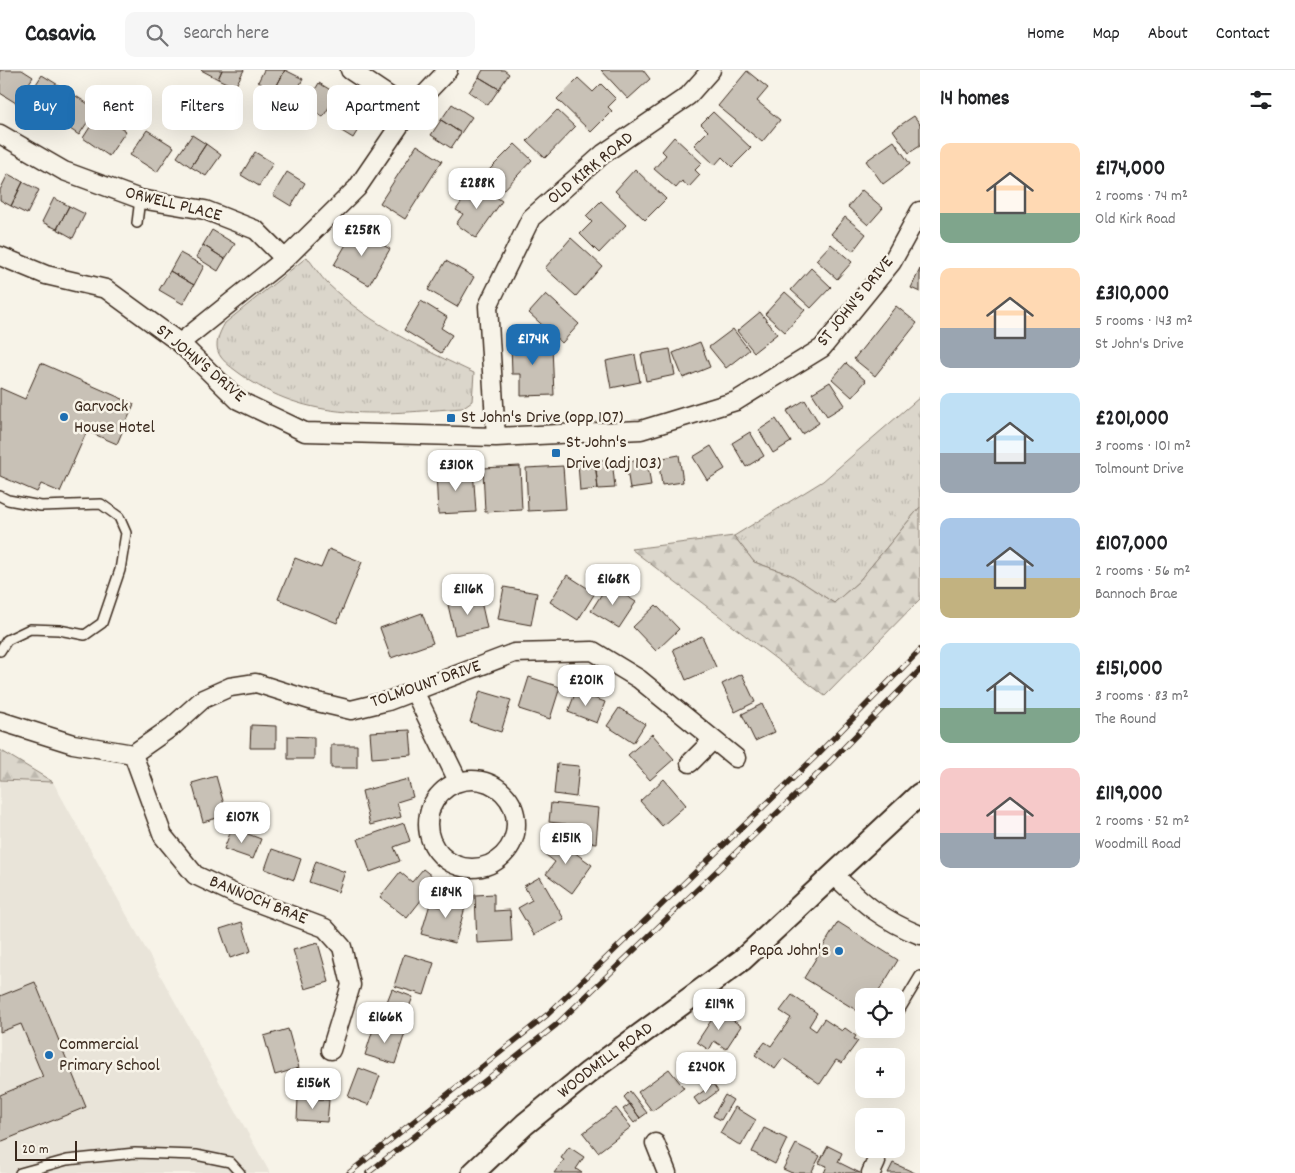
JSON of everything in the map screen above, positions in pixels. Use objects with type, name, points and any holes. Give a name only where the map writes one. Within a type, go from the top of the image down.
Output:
[{"type":"street","points":[[350,70],[372,85]]},
{"type":"street","points":[[434,85],[448,70]]},
{"type":"street","name":"OLD KIRK ROAD","points":[[496,437],[488,306],[531,218],[603,154],[688,96],[711,70]]},
{"type":"street","points":[[180,343],[286,259],[356,188],[396,130]]},
{"type":"street","name":"ORWELL PLACE","points":[[0,134],[64,171],[140,199],[205,210],[256,230],[286,259]]},
{"type":"street","name":"ST JOHN'S DRIVE","points":[[0,256],[46,275],[106,289],[180,343],[238,400],[305,432],[496,437],[641,430],[736,401],[822,348],[892,262],[920,211]]},
{"type":"street","name":"TOLMOUNT DRIVE","points":[[133,754],[172,726],[204,698],[230,687],[256,683],[313,701],[350,710],[388,701],[514,653],[593,651],[639,679],[736,758]]},
{"type":"street","points":[[414,691],[458,782]]},
{"type":"street","points":[[0,722],[73,744],[133,754]]},
{"type":"street","points":[[690,763],[713,740]]},
{"type":"street","name":"BANNOCH BRAE","points":[[133,754],[163,836],[195,875],[237,895],[325,928],[342,947],[351,986],[331,1050]]},
{"type":"street","points":[[477,780],[489,783],[507,796],[512,804],[516,817],[514,840],[502,857],[486,866],[475,868],[461,867],[451,863],[439,854],[430,840],[427,820],[433,802],[447,787],[458,782],[477,780]]},
{"type":"street","name":"WOODMILL ROAD","points":[[473,1173],[525,1124],[589,1072],[742,960],[920,794]]},
{"type":"street","points":[[834,875],[866,906],[899,927],[920,935]]},
{"type":"street","points":[[655,1142],[667,1173]]},
{"type":"lane","points":[[137,223],[140,199]]},
{"type":"lane","points":[[0,496],[8,500],[41,506],[101,504],[119,517],[126,533],[120,570],[102,624],[84,635],[59,630],[30,629],[7,640],[0,651]]},
{"type":"lane","points":[[905,1001],[920,976]]},
{"type":"lane","points":[[20,1173],[67,1160],[135,1153],[196,1155],[230,1162],[240,1173]]},
{"type":"shaded area","points":[[0,780],[53,782],[270,1173],[0,1173]]},
{"type":"green space","points":[[307,257],[328,284],[362,312],[416,345],[474,373],[472,401],[462,408],[403,412],[346,412],[319,408],[292,401],[265,389],[225,362],[218,352],[217,346],[220,332],[225,323]]},
{"type":"green space","points":[[920,397],[920,507],[858,582],[834,603],[791,575],[754,562],[734,536],[823,481]]},
{"type":"green space","points":[[920,507],[920,599],[825,696],[631,549],[734,536],[754,562],[791,575],[834,603],[858,582]]},
{"type":"green space","points":[[0,750],[53,782],[0,780]]},
{"type":"building","points":[[0,70],[22,70],[33,77],[28,85],[15,85],[15,102],[0,93]]},
{"type":"building","points":[[201,70],[222,70],[218,79]]},
{"type":"building","points":[[222,70],[244,70],[236,85],[231,85],[218,79]]},
{"type":"building","points":[[264,70],[285,70],[277,85],[263,85],[258,82]]},
{"type":"building","points":[[285,70],[303,79],[300,85],[277,85]]},
{"type":"building","points":[[483,70],[504,70],[509,74],[499,89],[479,77]]},
{"type":"building","points":[[601,70],[643,70],[650,79],[628,99]]},
{"type":"building","points":[[747,71],[768,88],[757,101],[780,120],[762,142],[718,106]]},
{"type":"building","points":[[42,75],[58,85],[35,85]]},
{"type":"building","points":[[479,77],[499,89],[488,105],[469,92]]},
{"type":"building","points":[[578,78],[593,92],[601,84],[616,99],[608,107],[612,111],[591,132],[557,99]]},
{"type":"building","points":[[319,83],[327,88],[327,110],[323,117],[317,113],[317,86]]},
{"type":"building","points":[[75,96],[85,102],[85,126],[79,135],[72,130],[75,130]]},
{"type":"building","points":[[452,104],[472,117],[461,133],[441,120]]},
{"type":"building","points":[[557,110],[575,127],[545,158],[527,141]]},
{"type":"building","points":[[713,112],[751,148],[732,167],[722,157],[715,165],[694,145],[708,131],[701,124]]},
{"type":"building","points":[[914,116],[920,124],[920,146],[909,153],[893,130]]},
{"type":"building","points":[[441,120],[461,133],[451,148],[431,135],[434,130],[438,130],[438,124]]},
{"type":"building","points":[[88,130],[126,131],[109,156],[83,138]]},
{"type":"building","points":[[147,130],[174,147],[157,172],[130,155]]},
{"type":"building","points":[[340,130],[358,130],[353,138]]},
{"type":"building","points":[[192,135],[206,144],[191,167],[177,157]]},
{"type":"building","points":[[674,137],[702,163],[695,170],[700,175],[689,187],[682,181],[676,188],[654,169],[666,155],[662,151]]},
{"type":"building","points":[[894,141],[910,164],[883,184],[866,161]]},
{"type":"building","points":[[206,144],[221,155],[206,176],[191,167]]},
{"type":"building","points":[[515,144],[532,160],[502,192],[484,175]]},
{"type":"building","points":[[417,145],[442,161],[405,219],[380,203]]},
{"type":"building","points":[[255,152],[273,163],[259,186],[241,175]]},
{"type":"building","points":[[635,169],[666,199],[645,220],[615,191]]},
{"type":"building","points":[[287,172],[305,183],[291,206],[273,195]]},
{"type":"building","points":[[8,174],[23,182],[11,206],[0,200],[0,190]]},
{"type":"building","points":[[23,182],[39,190],[27,214],[11,206]]},
{"type":"building","points":[[475,183],[502,201],[476,238],[456,224],[463,214],[456,210]]},
{"type":"building","points":[[862,190],[883,208],[868,225],[848,207]]},
{"type":"building","points":[[54,198],[69,206],[57,229],[42,222]]},
{"type":"building","points":[[601,201],[626,225],[599,253],[580,234],[592,222],[586,216]]},
{"type":"building","points":[[69,206],[85,214],[73,238],[57,229]]},
{"type":"building","points":[[845,217],[866,234],[853,251],[831,234]]},
{"type":"building","points":[[355,229],[390,249],[369,285],[334,265]]},
{"type":"building","points":[[212,230],[235,244],[225,259],[203,245]]},
{"type":"building","points":[[571,238],[602,266],[576,296],[545,268]]},
{"type":"building","points":[[831,244],[852,262],[837,279],[816,260]]},
{"type":"building","points":[[203,245],[225,259],[218,271],[196,257]]},
{"type":"building","points":[[180,253],[204,266],[194,285],[170,271]]},
{"type":"building","points":[[446,261],[474,277],[457,307],[428,290]]},
{"type":"building","points":[[811,268],[831,287],[811,308],[791,290]]},
{"type":"building","points":[[920,269],[920,292],[911,288]]},
{"type":"building","points":[[170,271],[194,285],[183,304],[159,290]]},
{"type":"building","points":[[785,292],[805,310],[785,332],[765,314]]},
{"type":"building","points":[[546,294],[579,324],[562,343],[529,313]]},
{"type":"building","points":[[421,301],[447,317],[441,328],[452,335],[441,353],[404,330]]},
{"type":"building","points":[[896,306],[917,323],[875,376],[854,359]]},
{"type":"building","points":[[760,312],[777,334],[754,352],[737,331]]},
{"type":"building","points":[[733,329],[749,350],[726,368],[709,347]]},
{"type":"building","points":[[520,333],[539,333],[539,347],[552,346],[554,395],[521,396],[521,374],[512,374],[511,342],[520,342]]},
{"type":"building","points":[[700,342],[710,367],[683,378],[673,353]]},
{"type":"building","points":[[670,349],[675,375],[646,381],[641,354]]},
{"type":"building","points":[[635,355],[640,382],[611,388],[606,361]]},
{"type":"building","name":"Garvock House Hotel","points":[[41,363],[134,404],[117,444],[87,431],[60,492],[41,484],[37,492],[0,476],[0,388],[25,399]]},
{"type":"building","points":[[846,363],[866,381],[852,397],[832,379]]},
{"type":"building","points":[[830,382],[845,405],[827,416],[812,393]]},
{"type":"building","points":[[805,400],[819,423],[802,434],[787,411]]},
{"type":"building","points":[[776,419],[791,442],[773,453],[759,430]]},
{"type":"building","points":[[750,432],[764,456],[746,467],[732,443]]},
{"type":"building","points":[[711,446],[725,469],[707,480],[693,457]]},
{"type":"building","points":[[679,455],[683,482],[662,485],[658,459]]},
{"type":"building","points":[[612,459],[615,488],[598,489],[595,461]]},
{"type":"building","points":[[647,459],[651,486],[630,489],[626,462]]},
{"type":"building","points":[[595,461],[598,489],[580,491],[578,463]]},
{"type":"building","points":[[520,466],[522,510],[485,512],[483,468]]},
{"type":"building","points":[[563,466],[566,509],[528,511],[526,468]]},
{"type":"building","points":[[473,469],[476,512],[438,514],[436,471]]},
{"type":"building","points":[[329,549],[362,562],[337,623],[278,599],[295,558],[321,568]]},
{"type":"building","points":[[567,575],[595,593],[578,620],[550,602]]},
{"type":"building","points":[[608,584],[636,602],[619,628],[591,611]]},
{"type":"building","points":[[504,587],[537,593],[531,625],[498,619]]},
{"type":"building","points":[[480,597],[487,628],[455,635],[448,605]]},
{"type":"building","points":[[656,605],[679,629],[656,651],[633,627]]},
{"type":"building","points":[[422,613],[433,643],[391,658],[380,628]]},
{"type":"building","points":[[702,636],[716,667],[686,680],[673,649]]},
{"type":"building","points":[[742,674],[755,702],[735,712],[722,684]]},
{"type":"building","points":[[529,677],[560,687],[550,719],[519,709]]},
{"type":"building","points":[[480,691],[511,700],[501,732],[470,722]]},
{"type":"building","points":[[576,691],[605,702],[597,723],[568,712]]},
{"type":"building","points":[[762,704],[775,732],[755,741],[742,714]]},
{"type":"building","points":[[619,708],[645,724],[633,743],[607,726]]},
{"type":"building","points":[[251,725],[276,726],[276,748],[250,748]]},
{"type":"building","points":[[410,730],[412,755],[372,758],[370,732]]},
{"type":"building","points":[[652,734],[674,759],[650,780],[628,755]]},
{"type":"building","points":[[288,736],[314,737],[314,759],[288,759]]},
{"type":"building","points":[[331,745],[357,745],[357,768],[331,768]]},
{"type":"building","points":[[557,764],[579,766],[576,797],[554,794]]},
{"type":"building","points":[[216,776],[227,815],[203,822],[192,783]]},
{"type":"building","points":[[408,779],[413,797],[397,802],[401,817],[370,825],[362,791]]},
{"type":"building","points":[[664,779],[686,805],[662,826],[640,801]]},
{"type":"building","points":[[551,803],[599,808],[596,843],[564,840],[566,824],[549,822]]},
{"type":"building","points":[[404,823],[410,841],[394,847],[400,861],[370,872],[358,839]]},
{"type":"building","points":[[232,828],[261,839],[253,859],[224,849]]},
{"type":"building","points":[[553,837],[592,865],[572,893],[546,874],[555,862],[542,852]]},
{"type":"building","points":[[272,849],[301,859],[294,880],[265,869]]},
{"type":"building","points":[[316,861],[345,872],[338,892],[309,882]]},
{"type":"building","points":[[423,869],[437,880],[407,918],[380,897],[400,872],[412,882]]},
{"type":"building","points":[[540,877],[564,919],[534,935],[518,908],[532,900],[524,886]]},
{"type":"building","points":[[449,892],[468,897],[455,943],[421,934],[430,904],[445,908]]},
{"type":"building","points":[[494,894],[494,911],[510,910],[512,941],[477,943],[475,895]]},
{"type":"building","points":[[242,922],[251,951],[230,958],[220,929]]},
{"type":"building","points":[[838,922],[898,960],[881,988],[855,988],[855,1009],[804,978]]},
{"type":"building","points":[[318,943],[329,982],[305,989],[293,950]]},
{"type":"building","points":[[404,954],[434,963],[424,995],[394,986]]},
{"type":"building","name":"Commercial Primary School","points":[[35,982],[86,1107],[0,1142],[0,1095],[43,1077],[21,1024],[0,1032],[0,996]]},
{"type":"building","points":[[392,989],[413,997],[402,1025],[381,1017]]},
{"type":"building","points":[[792,995],[817,1013],[809,1026],[816,1031],[824,1019],[842,1031],[845,1028],[855,1035],[854,1039],[858,1041],[842,1063],[836,1060],[820,1084],[783,1058],[775,1069],[755,1055],[765,1042],[771,1046],[791,1018],[780,1011]]},
{"type":"building","points":[[718,1010],[741,1026],[726,1049],[714,1041],[709,1050],[697,1042]]},
{"type":"building","points":[[375,1023],[405,1033],[395,1064],[365,1055]]},
{"type":"building","points":[[288,1029],[299,1068],[275,1075],[264,1036]]},
{"type":"building","points":[[359,1068],[380,1076],[369,1105],[348,1097]]},
{"type":"building","points":[[669,1069],[684,1088],[652,1111],[638,1092]]},
{"type":"building","points":[[713,1084],[718,1091],[699,1105],[694,1098]]},
{"type":"building","points":[[630,1091],[647,1113],[640,1118],[624,1097]]},
{"type":"building","points":[[725,1095],[733,1100],[721,1120],[713,1116]]},
{"type":"building","points":[[298,1098],[329,1100],[327,1122],[297,1120]]},
{"type":"building","points":[[630,1104],[640,1118],[634,1123],[623,1109]]},
{"type":"building","points":[[735,1107],[756,1120],[741,1146],[720,1133]]},
{"type":"building","points":[[616,1108],[631,1127],[598,1152],[583,1133]]},
{"type":"building","points":[[764,1128],[787,1139],[775,1164],[752,1152]]},
{"type":"building","points":[[796,1144],[820,1156],[811,1173],[792,1173],[783,1169]]},
{"type":"building","points":[[828,1146],[842,1153],[838,1162],[860,1173],[824,1173],[827,1166],[819,1163]]},
{"type":"building","points":[[569,1147],[584,1157],[576,1169],[582,1173],[554,1173],[564,1160],[561,1158]]},
{"type":"building","points":[[893,1163],[915,1173],[888,1173]]},
{"type":"railway","points":[[349,1173],[547,1015],[814,758],[920,650]]},
{"type":"railway","points":[[368,1173],[556,1025],[824,768],[920,670]]},
{"type":"place","name":"Garvock House Hotel","points":[[64,417]]},
{"type":"place","name":"St John's Drive (opp 107)","points":[[451,418]]},
{"type":"place","name":"St John's Drive (adj 103)","points":[[556,453]]},
{"type":"place","name":"Papa John's","points":[[839,951]]},
{"type":"place","name":"Commercial Primary School","points":[[49,1055]]}]
